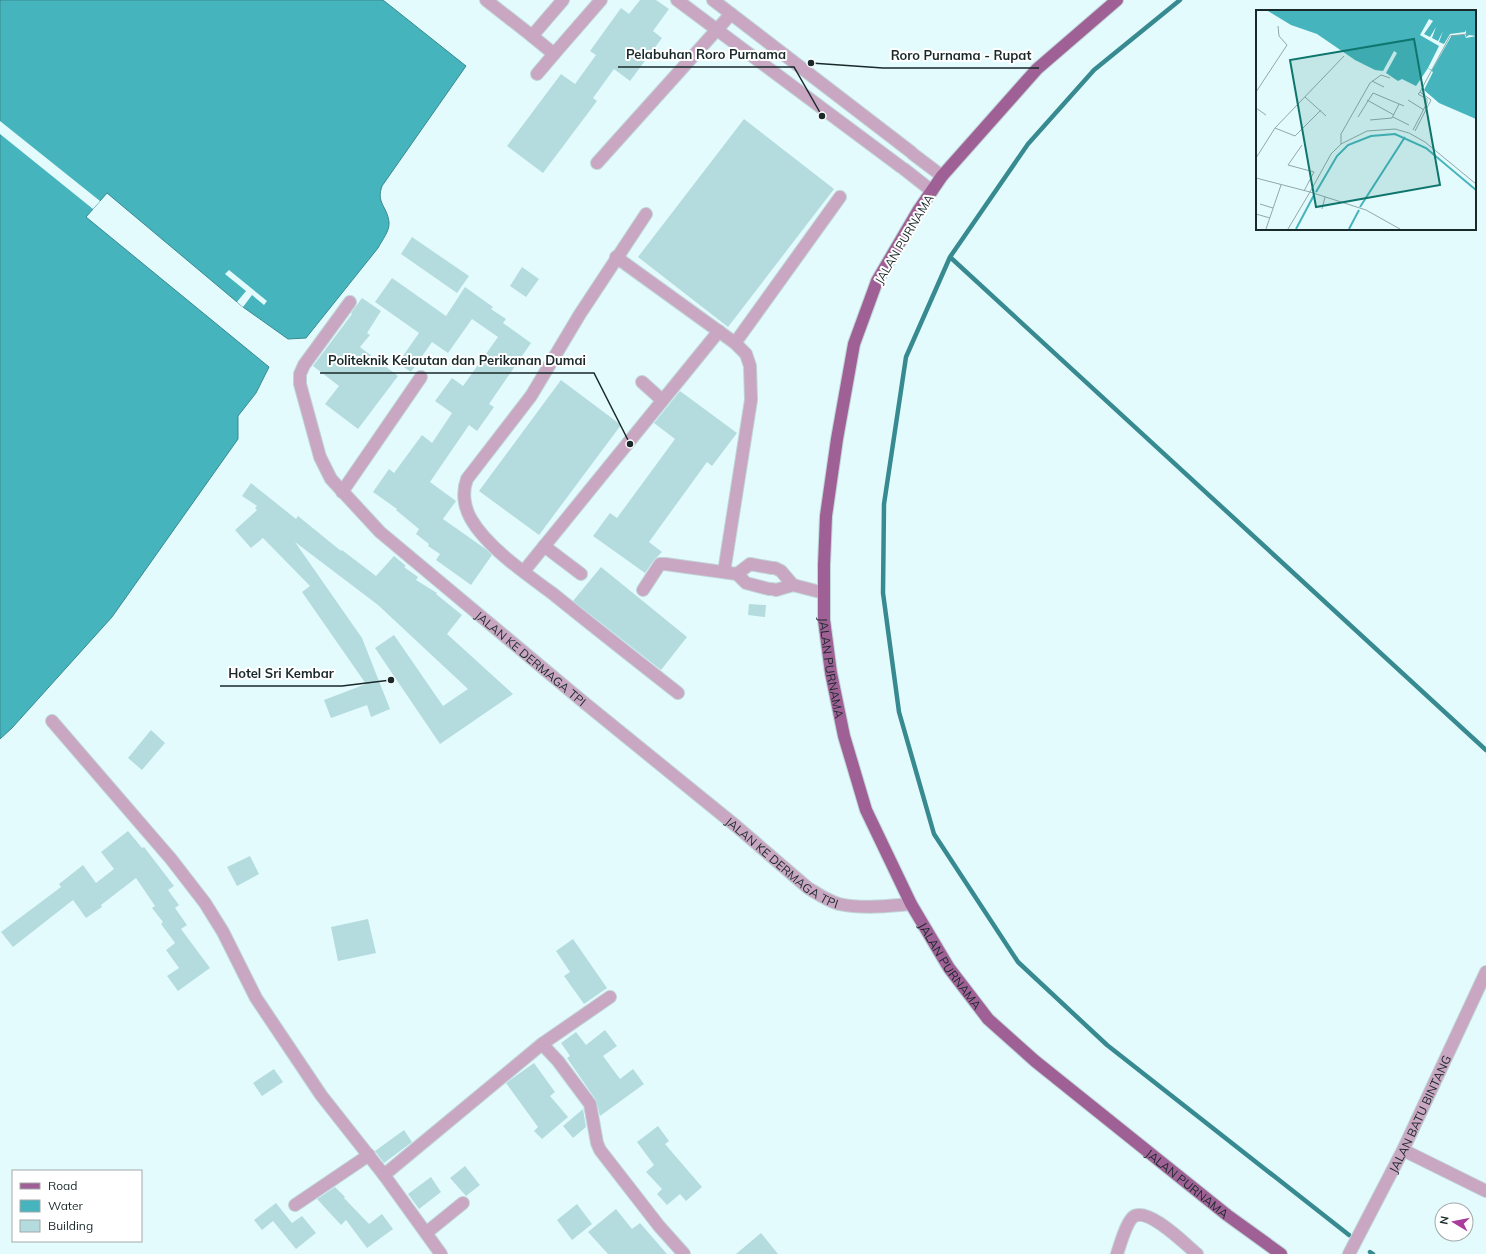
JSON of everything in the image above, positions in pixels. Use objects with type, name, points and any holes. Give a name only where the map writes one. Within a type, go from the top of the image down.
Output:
[{"type":"main road","name":"JALAN PURNAMA","points":[[1117,0],[1038,69],[942,176],[918,211],[877,281],[854,344],[837,438],[826,516],[824,620],[831,673],[844,736],[866,810],[911,904],[949,968],[988,1019],[1047,1071],[1227,1215],[1282,1254]]},
{"type":"street","points":[[486,0],[554,54]]},
{"type":"street","points":[[532,36],[563,0]]},
{"type":"street","points":[[537,74],[601,0]]},
{"type":"street","points":[[677,0],[932,191]]},
{"type":"street","points":[[713,0],[942,176]]},
{"type":"street","points":[[597,163],[731,14]]},
{"type":"street","points":[[735,343],[840,197]]},
{"type":"street","points":[[646,214],[616,257],[531,396],[467,479],[464,488],[466,507],[471,519],[480,532],[495,547],[678,693]]},
{"type":"street","points":[[616,257],[735,343],[746,354],[750,366],[751,400],[724,572]]},
{"type":"street","name":"JALAN KE DERMAGA TPI","points":[[350,302],[304,365],[300,374],[300,384],[320,457],[331,479],[342,492],[380,532],[400,549],[581,700],[736,826],[808,888],[830,900],[846,905],[871,907],[911,904]]},
{"type":"street","points":[[524,571],[718,331]]},
{"type":"street","points":[[342,492],[421,377]]},
{"type":"street","points":[[642,382],[662,400]]},
{"type":"street","points":[[544,546],[581,574]]},
{"type":"street","points":[[643,590],[660,564],[665,564],[737,574],[746,583],[776,590],[793,585],[824,593]]},
{"type":"street","points":[[737,574],[750,564],[774,568],[781,571],[793,585]]},
{"type":"street","points":[[52,721],[171,859],[205,903],[223,932],[256,998],[321,1095],[369,1155],[441,1254]]},
{"type":"street","name":"JALAN BATU BINTANG","points":[[1349,1254],[1403,1150],[1486,972]]},
{"type":"street","points":[[384,1175],[542,1044],[610,997]]},
{"type":"street","points":[[542,1044],[558,1061],[590,1104],[596,1143],[600,1150],[659,1226],[684,1254]]},
{"type":"street","points":[[1403,1150],[1486,1191]]},
{"type":"street","points":[[295,1206],[369,1155]]},
{"type":"street","points":[[426,1232],[463,1203]]},
{"type":"street","points":[[1117,1254],[1130,1221],[1133,1217],[1141,1215],[1159,1222],[1197,1254]]},
{"type":"water","points":[[0,0],[383,0],[466,66],[382,186],[380,197],[388,217],[389,225],[387,232],[378,248],[306,338],[288,339],[243,307],[107,193],[86,217],[269,367],[256,393],[238,416],[238,439],[112,617],[12,728],[0,739]]},
{"type":"pier","points":[[0,121],[100,201],[93,209],[0,134]]},
{"type":"pier","points":[[229,270],[267,301],[264,305],[252,295],[243,307],[237,302],[246,291],[225,274]]},
{"type":"building","points":[[640,0],[656,0],[669,9],[653,31],[662,38],[630,81],[614,69],[593,98],[597,101],[543,173],[507,146],[561,74],[575,84],[596,55],[590,51],[621,8],[629,14]]},
{"type":"building","points":[[744,119],[834,189],[728,327],[638,257]]},
{"type":"building","points":[[412,237],[469,276],[457,293],[401,254]]},
{"type":"building","points":[[522,267],[539,279],[526,297],[510,286]]},
{"type":"building","points":[[392,278],[446,316],[465,287],[493,307],[491,309],[506,319],[503,323],[531,343],[489,404],[494,407],[477,431],[469,425],[430,482],[456,501],[443,519],[492,555],[471,585],[436,560],[440,554],[428,546],[429,544],[416,534],[419,529],[396,510],[397,509],[373,492],[389,469],[394,473],[422,435],[432,443],[452,413],[435,401],[452,378],[463,386],[498,337],[472,319],[448,353],[432,342],[411,372],[398,363],[419,333],[375,302]]},
{"type":"building","points":[[362,298],[381,311],[367,333],[370,335],[360,347],[398,376],[358,429],[325,404],[339,386],[313,366],[352,314],[351,313]]},
{"type":"building","points":[[561,380],[621,425],[539,535],[479,491]]},
{"type":"building","points":[[680,391],[737,433],[712,466],[707,462],[649,542],[662,552],[645,573],[593,536],[610,513],[617,518],[675,439],[654,423]]},
{"type":"building","points":[[251,483],[296,519],[298,516],[341,551],[342,550],[376,576],[394,556],[406,566],[404,567],[418,577],[416,580],[437,593],[436,594],[462,615],[447,634],[513,694],[440,744],[375,648],[394,635],[443,706],[468,689],[378,605],[295,542],[362,638],[390,709],[371,717],[367,705],[331,718],[324,700],[366,684],[302,592],[310,586],[263,538],[251,548],[235,530],[257,510],[255,508],[257,506],[242,496]]},
{"type":"building","points":[[601,567],[687,637],[661,670],[573,601]]},
{"type":"building","points":[[749,604],[766,605],[765,617],[748,615]]},
{"type":"building","points":[[151,730],[165,743],[142,770],[128,758]]},
{"type":"building","points":[[128,831],[142,848],[144,847],[174,886],[168,890],[179,905],[175,908],[187,925],[181,929],[210,968],[178,991],[167,976],[179,968],[166,950],[175,943],[161,924],[163,922],[152,908],[155,906],[136,878],[101,905],[102,907],[86,918],[73,900],[13,947],[1,932],[61,887],[59,884],[83,865],[96,883],[114,869],[101,852]]},
{"type":"building","points":[[250,856],[259,874],[237,886],[227,867]]},
{"type":"building","points":[[368,919],[376,953],[338,961],[331,927]]},
{"type":"building","points":[[573,939],[607,988],[584,1004],[564,976],[570,972],[556,951]]},
{"type":"building","points":[[605,1030],[617,1046],[603,1056],[620,1079],[633,1069],[644,1084],[600,1116],[596,1100],[567,1058],[570,1056],[561,1043],[576,1032],[586,1045]]},
{"type":"building","points":[[534,1063],[555,1092],[550,1096],[568,1117],[542,1139],[534,1131],[538,1127],[506,1083]]},
{"type":"building","points":[[274,1069],[283,1082],[262,1096],[253,1083]]},
{"type":"building","points":[[583,1109],[586,1127],[573,1138],[563,1126]]},
{"type":"building","points":[[658,1126],[669,1141],[665,1144],[702,1187],[686,1201],[680,1194],[667,1205],[657,1194],[662,1189],[646,1172],[654,1165],[637,1142]]},
{"type":"building","points":[[404,1130],[412,1142],[384,1163],[375,1151]]},
{"type":"building","points":[[465,1166],[480,1185],[466,1196],[450,1178]]},
{"type":"building","points":[[431,1177],[441,1192],[419,1209],[408,1194]]},
{"type":"building","points":[[335,1187],[369,1224],[382,1214],[393,1229],[367,1248],[346,1220],[341,1225],[317,1199]]},
{"type":"building","points":[[276,1203],[292,1223],[302,1216],[316,1233],[296,1249],[273,1221],[262,1230],[254,1220]]},
{"type":"building","points":[[577,1204],[592,1224],[572,1240],[557,1220]]},
{"type":"building","points":[[616,1209],[632,1229],[640,1223],[667,1254],[608,1254],[588,1232]]},
{"type":"building","points":[[761,1233],[778,1254],[736,1254]]},
{"type":"waterway","points":[[1180,0],[1094,70],[1028,144],[950,257],[906,357],[884,504],[883,593],[899,712],[934,834],[1018,962],[1107,1045],[1349,1235]]},
{"type":"waterway","points":[[950,257],[1486,750]]},
{"type":"place","name":"Roro Purnama - Rupat","points":[[811,63]]},
{"type":"place","name":"Pelabuhan Roro Purnama","points":[[822,116]]},
{"type":"place","name":"Politeknik Kelautan dan Perikanan Dumai","points":[[630,444]]},
{"type":"place","name":"Hotel Sri Kembar","points":[[391,680]]}]
